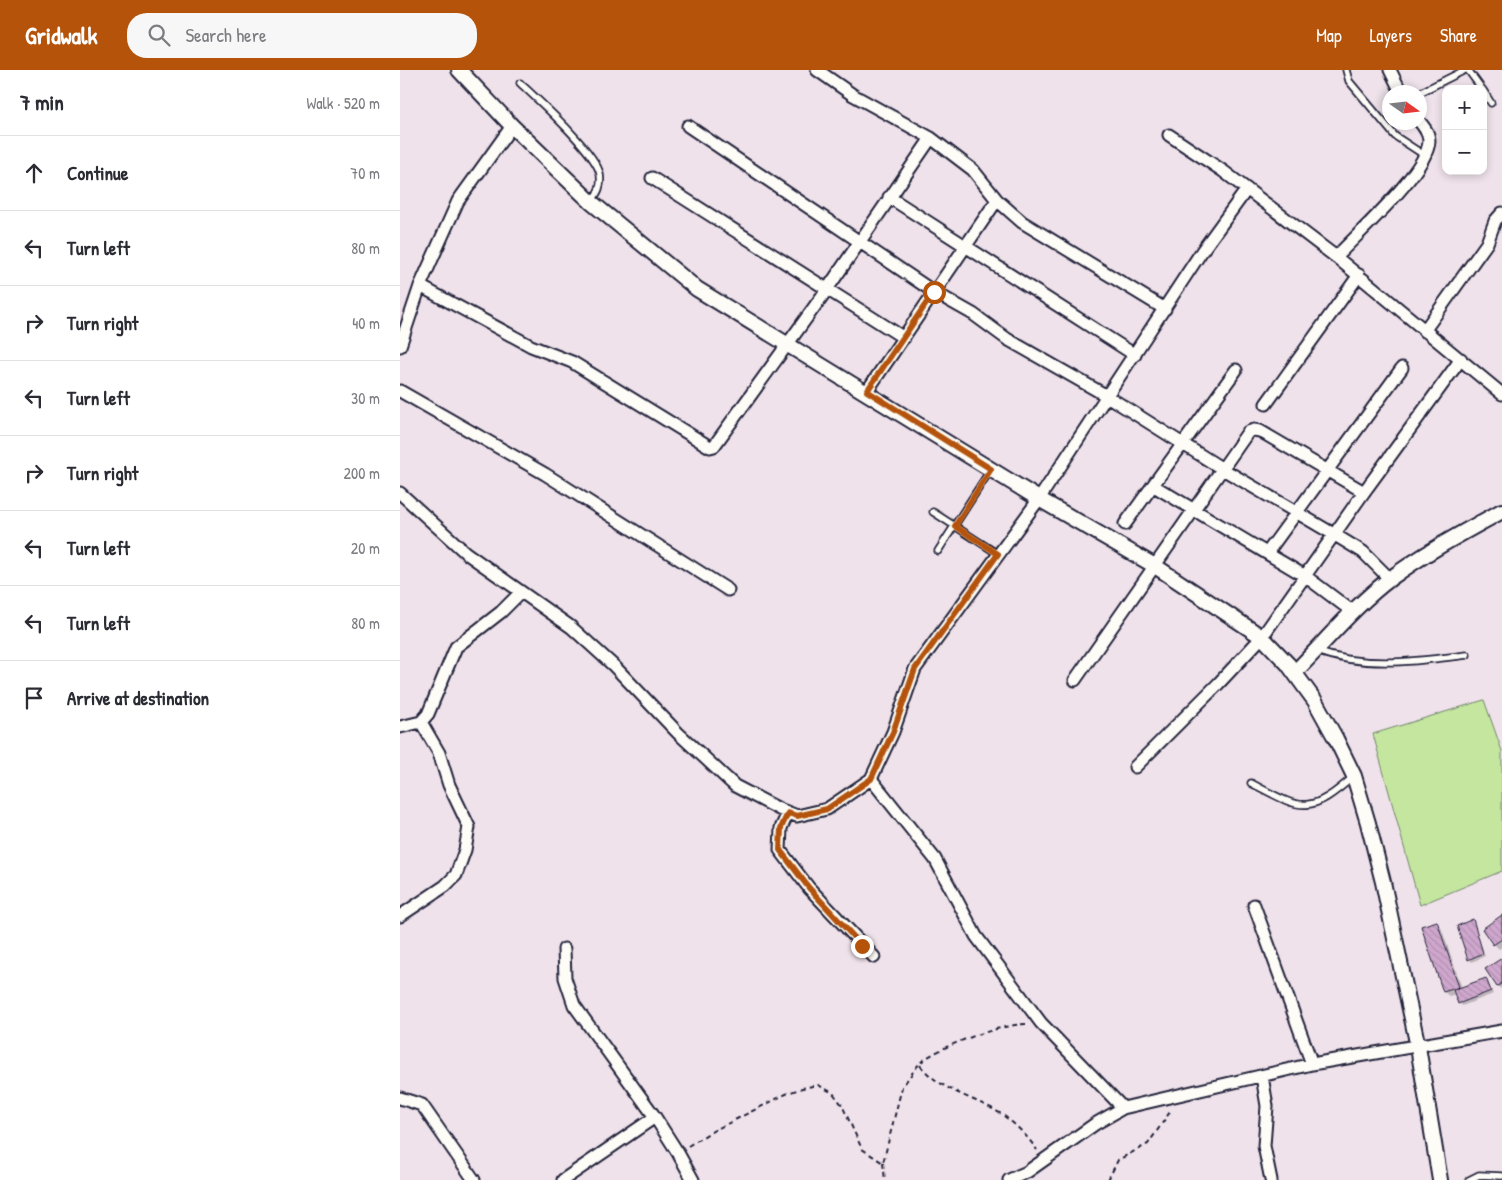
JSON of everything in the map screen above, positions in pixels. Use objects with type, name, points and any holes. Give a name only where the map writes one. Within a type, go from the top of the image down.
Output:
[{"type":"street","points":[[459,70],[512,126],[591,202],[697,289],[867,391],[1039,499],[1155,566],[1262,637],[1295,672],[1315,701],[1354,776],[1383,882],[1418,1047],[1440,1180]]},
{"type":"street","points":[[817,70],[853,95],[931,138],[973,170],[997,200],[1022,222],[1165,309]]},
{"type":"street","points":[[1390,70],[1398,85]]},
{"type":"street","points":[[400,346],[420,286],[458,201],[512,126]]},
{"type":"street","points":[[688,126],[934,292],[973,314],[1007,339],[1107,396],[1183,445],[1363,552],[1390,579]]},
{"type":"street","points":[[1336,257],[1404,187],[1424,155],[1429,143],[1427,130]]},
{"type":"street","points":[[1169,135],[1247,189],[1360,275],[1424,331],[1502,394]]},
{"type":"street","points":[[420,286],[531,346],[572,362],[710,447],[714,446],[828,288],[931,138]]},
{"type":"street","points":[[652,178],[904,338]]},
{"type":"street","points":[[400,493],[466,553],[520,593],[571,627],[586,640],[614,666],[678,733],[735,786],[797,816],[827,809],[871,779],[893,732],[915,669],[1039,499],[1202,251],[1247,189]]},
{"type":"street","points":[[889,197],[1135,355]]},
{"type":"street","points":[[867,391],[997,200]]},
{"type":"street","points":[[1424,331],[1487,243],[1495,221],[1502,213]]},
{"type":"street","points":[[1266,404],[1360,275]]},
{"type":"street","points":[[1135,766],[1218,684],[1262,637],[1461,359]]},
{"type":"street","points":[[1267,553],[1402,368]]},
{"type":"street","points":[[1125,524],[1236,370]]},
{"type":"street","points":[[400,391],[545,474],[728,590]]},
{"type":"street","points":[[1075,680],[1221,468],[1248,432],[1254,430],[1260,432],[1364,492]]},
{"type":"street","points":[[1154,486],[1194,508],[1305,576],[1353,612]]},
{"type":"street","points":[[1295,672],[1353,612],[1390,579],[1442,544],[1502,511]]},
{"type":"street","points":[[400,727],[422,722],[428,714],[456,647],[501,612],[520,593]]},
{"type":"street","points":[[400,916],[444,886],[456,875],[465,850],[469,827],[450,785],[439,753],[422,722]]},
{"type":"street","points":[[871,779],[935,859],[976,936],[1041,1023],[1123,1108]]},
{"type":"street","points":[[788,813],[781,828],[780,850],[809,888],[874,957]]},
{"type":"street","points":[[1254,905],[1312,1064]]},
{"type":"street","points":[[564,949],[565,978],[574,1005],[655,1117],[693,1180]]},
{"type":"street","points":[[1009,1180],[1123,1108],[1312,1064],[1502,1031]]},
{"type":"street","points":[[1262,1076],[1267,1106],[1264,1146],[1271,1180]]},
{"type":"street","points":[[400,1098],[422,1105],[474,1180]]},
{"type":"street","points":[[563,1180],[655,1117]]},
{"type":"lane","points":[[1346,70],[1349,81],[1394,136],[1424,155]]},
{"type":"lane","points":[[1427,90],[1467,70],[1480,85]]},
{"type":"lane","points":[[520,83],[580,142],[600,172],[600,191],[591,202]]},
{"type":"lane","points":[[1487,96],[1491,103]]},
{"type":"lane","points":[[938,551],[991,469]]},
{"type":"lane","points":[[934,512],[998,554]]},
{"type":"lane","points":[[1316,651],[1335,658],[1368,663],[1427,660],[1467,655]]},
{"type":"lane","points":[[1251,783],[1292,804],[1311,805],[1331,796],[1354,776]]},
{"type":"lane","points":[[1469,1180],[1479,1175],[1502,1176]]},
{"type":"path","points":[[885,1180],[883,1164],[902,1088],[919,1064],[926,1057],[954,1043],[1021,1024],[1041,1023]]},
{"type":"path","points":[[919,1064],[945,1088],[991,1108],[1015,1124],[1045,1159]]},
{"type":"path","points":[[678,1153],[709,1133],[786,1094],[818,1085],[833,1093],[842,1105],[862,1149],[883,1164]]},
{"type":"path","points":[[1108,1180],[1118,1160],[1148,1144],[1170,1114],[1178,1096]]},
{"type":"green space","points":[[1484,700],[1502,751],[1502,871],[1420,905],[1373,734]]},
{"type":"building","points":[[1502,915],[1502,939],[1493,945],[1482,929]]},
{"type":"building","points":[[1473,919],[1483,953],[1468,960],[1457,926]]},
{"type":"building","points":[[1437,921],[1459,987],[1443,992],[1421,926]]},
{"type":"building","points":[[1502,958],[1502,983],[1497,987],[1485,969]]},
{"type":"building","points":[[1486,978],[1491,991],[1458,1004],[1453,990]]},
{"type":"route","points":[[862,946],[809,888],[780,850],[779,840],[781,828],[788,813],[797,816],[827,809],[871,779],[878,768],[893,732],[915,669],[998,554],[955,526],[991,469],[867,391],[934,292]]}]
